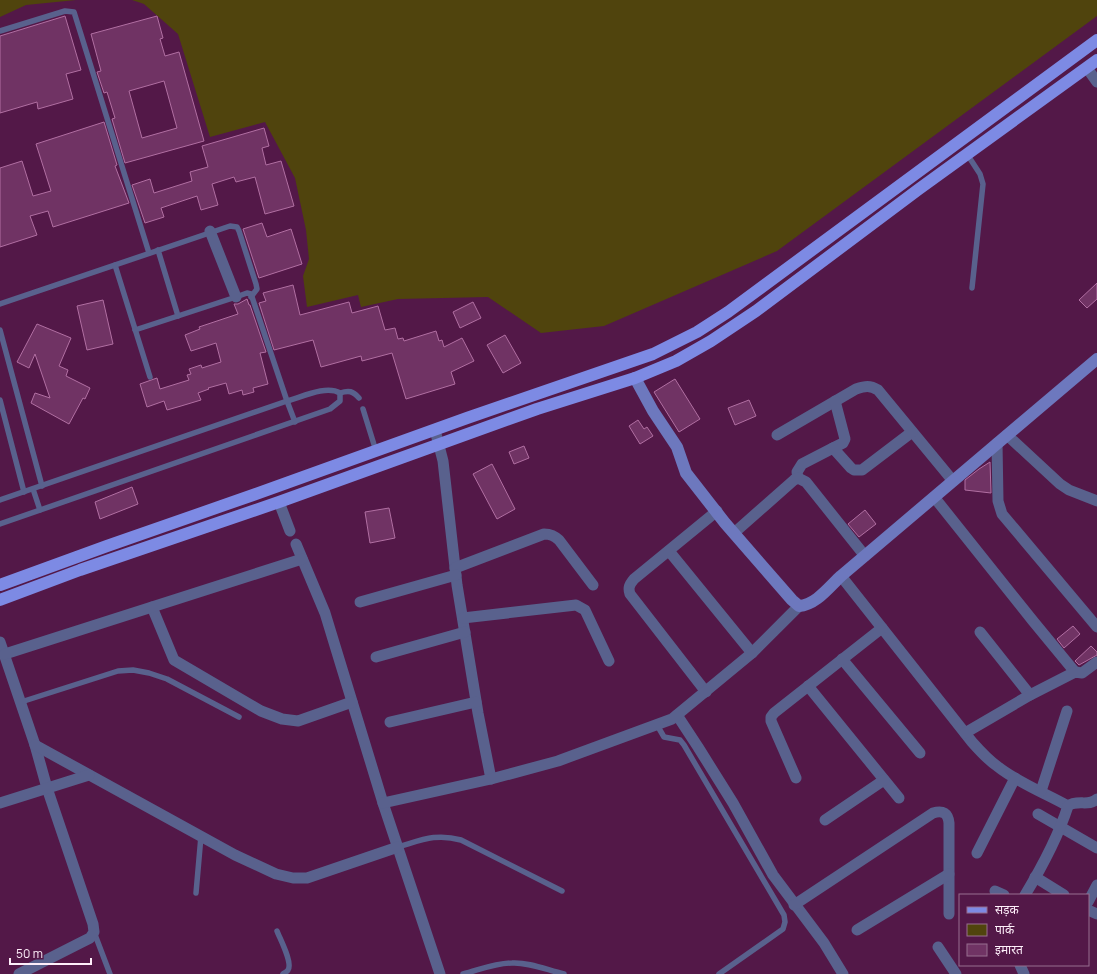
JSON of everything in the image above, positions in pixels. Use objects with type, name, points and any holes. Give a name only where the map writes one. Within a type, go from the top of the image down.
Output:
[{"type":"main road","points":[[0,585],[434,430],[653,354],[697,332],[734,308],[1097,40]]},
{"type":"main road","points":[[3,599],[80,570],[279,502],[537,409],[635,378],[676,361],[711,341],[756,311],[967,154],[1097,60]]},
{"type":"street","points":[[1087,68],[1097,82]]},
{"type":"street","points":[[210,231],[236,296]]},
{"type":"street","points":[[635,378],[677,447],[686,473],[734,533],[792,600],[799,606],[807,606],[1097,359]]},
{"type":"street","points":[[777,435],[856,389],[865,386],[872,386],[878,390],[953,481]]},
{"type":"street","points":[[798,478],[798,472],[802,464],[843,443],[845,439],[835,401]]},
{"type":"street","points":[[434,430],[443,461],[455,571],[476,702],[491,779]]},
{"type":"street","points":[[833,448],[851,468],[858,471],[862,470],[912,432]]},
{"type":"street","points":[[1007,435],[1060,484],[1074,492],[1097,501]]},
{"type":"street","points":[[997,443],[998,501],[1002,514],[1097,627]]},
{"type":"street","points":[[734,533],[798,478]]},
{"type":"street","points":[[798,478],[806,482],[865,556]]},
{"type":"street","points":[[934,497],[1075,672],[1082,674],[1097,662]]},
{"type":"street","points":[[279,502],[290,531]]},
{"type":"street","points":[[706,692],[630,594],[628,589],[629,584],[634,579],[717,511]]},
{"type":"street","points":[[360,602],[455,571],[544,534],[554,536],[559,540],[593,585]]},
{"type":"street","points":[[296,544],[325,613],[383,803],[440,974]]},
{"type":"street","points":[[669,551],[752,653]]},
{"type":"street","points":[[5,654],[302,559]]},
{"type":"street","points":[[841,576],[964,733],[984,755],[997,767],[1015,778],[1068,806]]},
{"type":"street","points":[[463,618],[576,605],[585,610],[609,661]]},
{"type":"street","points":[[383,803],[491,779],[558,761],[672,719],[752,653],[799,606]]},
{"type":"street","points":[[152,607],[174,660],[261,711],[282,719],[298,721],[352,702]]},
{"type":"street","points":[[796,778],[771,721],[771,717],[882,628]]},
{"type":"street","points":[[376,657],[465,632]]},
{"type":"street","points":[[980,632],[1030,695]]},
{"type":"street","points":[[0,642],[35,745],[47,788],[93,924],[94,932],[90,938],[80,944],[19,974]]},
{"type":"street","points":[[842,659],[920,753]]},
{"type":"street","points":[[964,733],[1030,695],[1075,672]]},
{"type":"street","points":[[808,686],[899,798]]},
{"type":"street","points":[[390,722],[476,702]]},
{"type":"street","points":[[1041,791],[1067,711]]},
{"type":"street","points":[[677,715],[733,803],[773,875],[824,943],[844,974]]},
{"type":"street","points":[[35,745],[236,855],[276,874],[293,878],[307,878],[398,847]]},
{"type":"street","points":[[0,803],[89,775]]},
{"type":"street","points":[[977,853],[1015,778]]},
{"type":"street","points":[[825,820],[884,780]]},
{"type":"street","points":[[1026,894],[1061,827],[1068,806],[1075,802],[1089,803],[1094,802],[1097,799]]},
{"type":"street","points":[[794,904],[933,813],[940,811],[945,813],[948,817],[949,823],[950,914]]},
{"type":"street","points":[[1038,814],[1097,848]]},
{"type":"street","points":[[857,930],[949,874]]},
{"type":"street","points":[[1035,877],[1062,894]]},
{"type":"street","points":[[1089,900],[1097,885]]},
{"type":"street","points":[[938,947],[956,974]]},
{"type":"lane","points":[[0,31],[65,11],[74,12],[149,253]]},
{"type":"lane","points":[[967,154],[980,174],[983,184],[972,288]]},
{"type":"lane","points":[[0,304],[210,231],[230,226],[237,227],[256,284],[257,289],[252,298]]},
{"type":"lane","points":[[158,250],[178,316]]},
{"type":"lane","points":[[115,265],[150,377]]},
{"type":"lane","points":[[135,330],[236,296],[251,294],[295,422]]},
{"type":"lane","points":[[0,330],[42,486]]},
{"type":"lane","points":[[0,500],[287,401],[327,390],[335,390],[340,393],[348,391],[354,392],[359,398]]},
{"type":"lane","points":[[0,524],[295,422],[335,406],[340,401],[340,393]]},
{"type":"lane","points":[[0,400],[24,492]]},
{"type":"lane","points":[[363,409],[376,451]]},
{"type":"lane","points":[[33,489],[40,510]]},
{"type":"lane","points":[[0,585],[3,599]]},
{"type":"lane","points":[[21,702],[118,671],[132,670],[167,679],[239,717]]},
{"type":"lane","points":[[657,725],[664,737],[680,740],[684,745],[784,915],[785,922],[783,929],[718,974]]},
{"type":"lane","points":[[196,893],[201,836]]},
{"type":"lane","points":[[398,847],[436,836],[451,837],[461,840],[562,891]]},
{"type":"lane","points":[[277,931],[290,966],[283,974]]},
{"type":"lane","points":[[94,932],[110,974]]},
{"type":"lane","points":[[463,974],[499,964],[513,962],[564,974]]},
{"type":"lane","points":[[488,967],[490,974]]},
{"type":"green space","points":[[0,0],[76,0],[26,5],[0,17]]},
{"type":"green space","points":[[132,0],[1097,0],[1097,16],[777,251],[604,326],[541,333],[488,297],[398,299],[361,307],[358,295],[307,307],[303,276],[309,259],[306,230],[295,178],[265,122],[210,137],[178,34],[144,4]]},
{"type":"building","points":[[65,16],[81,70],[66,74],[73,99],[38,109],[37,102],[0,113],[0,36]]},
{"type":"building","points":[[157,16],[163,38],[160,39],[165,56],[179,52],[204,141],[125,163],[112,119],[115,118],[107,92],[104,93],[97,72],[101,71],[91,34]],"holes":[[[164,81],[177,128],[142,138],[129,91]]]},
{"type":"building","points":[[104,122],[117,165],[115,166],[129,203],[53,227],[48,211],[30,216],[37,235],[0,247],[0,168],[22,161],[33,196],[51,191],[36,144]]},
{"type":"building","points":[[264,128],[269,146],[262,148],[266,165],[281,161],[294,206],[265,214],[255,177],[236,182],[234,177],[212,184],[218,205],[201,210],[197,196],[161,208],[164,217],[145,223],[132,185],[150,179],[154,193],[192,181],[190,172],[208,167],[202,146]]},
{"type":"building","points":[[262,223],[267,237],[291,229],[302,264],[259,278],[243,229]]},
{"type":"building","points":[[1097,283],[1097,299],[1087,308],[1079,300]]},
{"type":"building","points":[[293,285],[300,315],[349,302],[352,313],[378,306],[385,330],[395,328],[398,339],[403,338],[404,341],[436,331],[439,341],[442,340],[444,347],[462,338],[474,361],[451,372],[455,384],[406,399],[392,353],[362,361],[361,356],[321,367],[313,340],[274,350],[259,303],[266,301],[263,293]]},
{"type":"building","points":[[247,299],[266,352],[260,353],[268,384],[253,388],[254,392],[243,395],[242,390],[229,394],[226,383],[208,388],[209,389],[198,393],[201,400],[167,410],[164,401],[147,407],[140,384],[157,378],[160,389],[189,380],[187,375],[191,374],[189,369],[201,365],[202,368],[221,362],[216,343],[191,351],[185,335],[200,329],[199,327],[238,314],[234,304],[238,304]]},
{"type":"building","points":[[103,300],[113,344],[87,350],[77,306]]},
{"type":"building","points":[[473,302],[481,318],[460,328],[453,312]]},
{"type":"building","points":[[37,324],[71,338],[59,366],[68,370],[66,376],[90,388],[85,399],[83,398],[69,424],[31,403],[35,393],[50,398],[35,354],[29,368],[17,362]]},
{"type":"building","points":[[505,335],[521,363],[503,373],[487,345]]},
{"type":"building","points":[[675,379],[700,419],[679,432],[654,392]]},
{"type":"building","points":[[749,400],[756,416],[735,425],[728,408]]},
{"type":"building","points":[[638,420],[644,429],[647,427],[653,436],[640,444],[629,426]]},
{"type":"building","points":[[524,446],[529,458],[514,464],[509,452]]},
{"type":"building","points":[[990,462],[991,493],[965,490],[965,480]]},
{"type":"building","points":[[492,464],[515,509],[497,519],[473,474]]},
{"type":"building","points":[[132,487],[138,504],[100,519],[95,502]]},
{"type":"building","points":[[389,508],[395,538],[370,543],[365,512]]},
{"type":"building","points":[[865,510],[876,524],[859,537],[848,524]]},
{"type":"building","points":[[1073,626],[1080,634],[1064,648],[1057,639]]},
{"type":"building","points":[[1091,646],[1097,652],[1097,655],[1079,665],[1075,661]]}]
